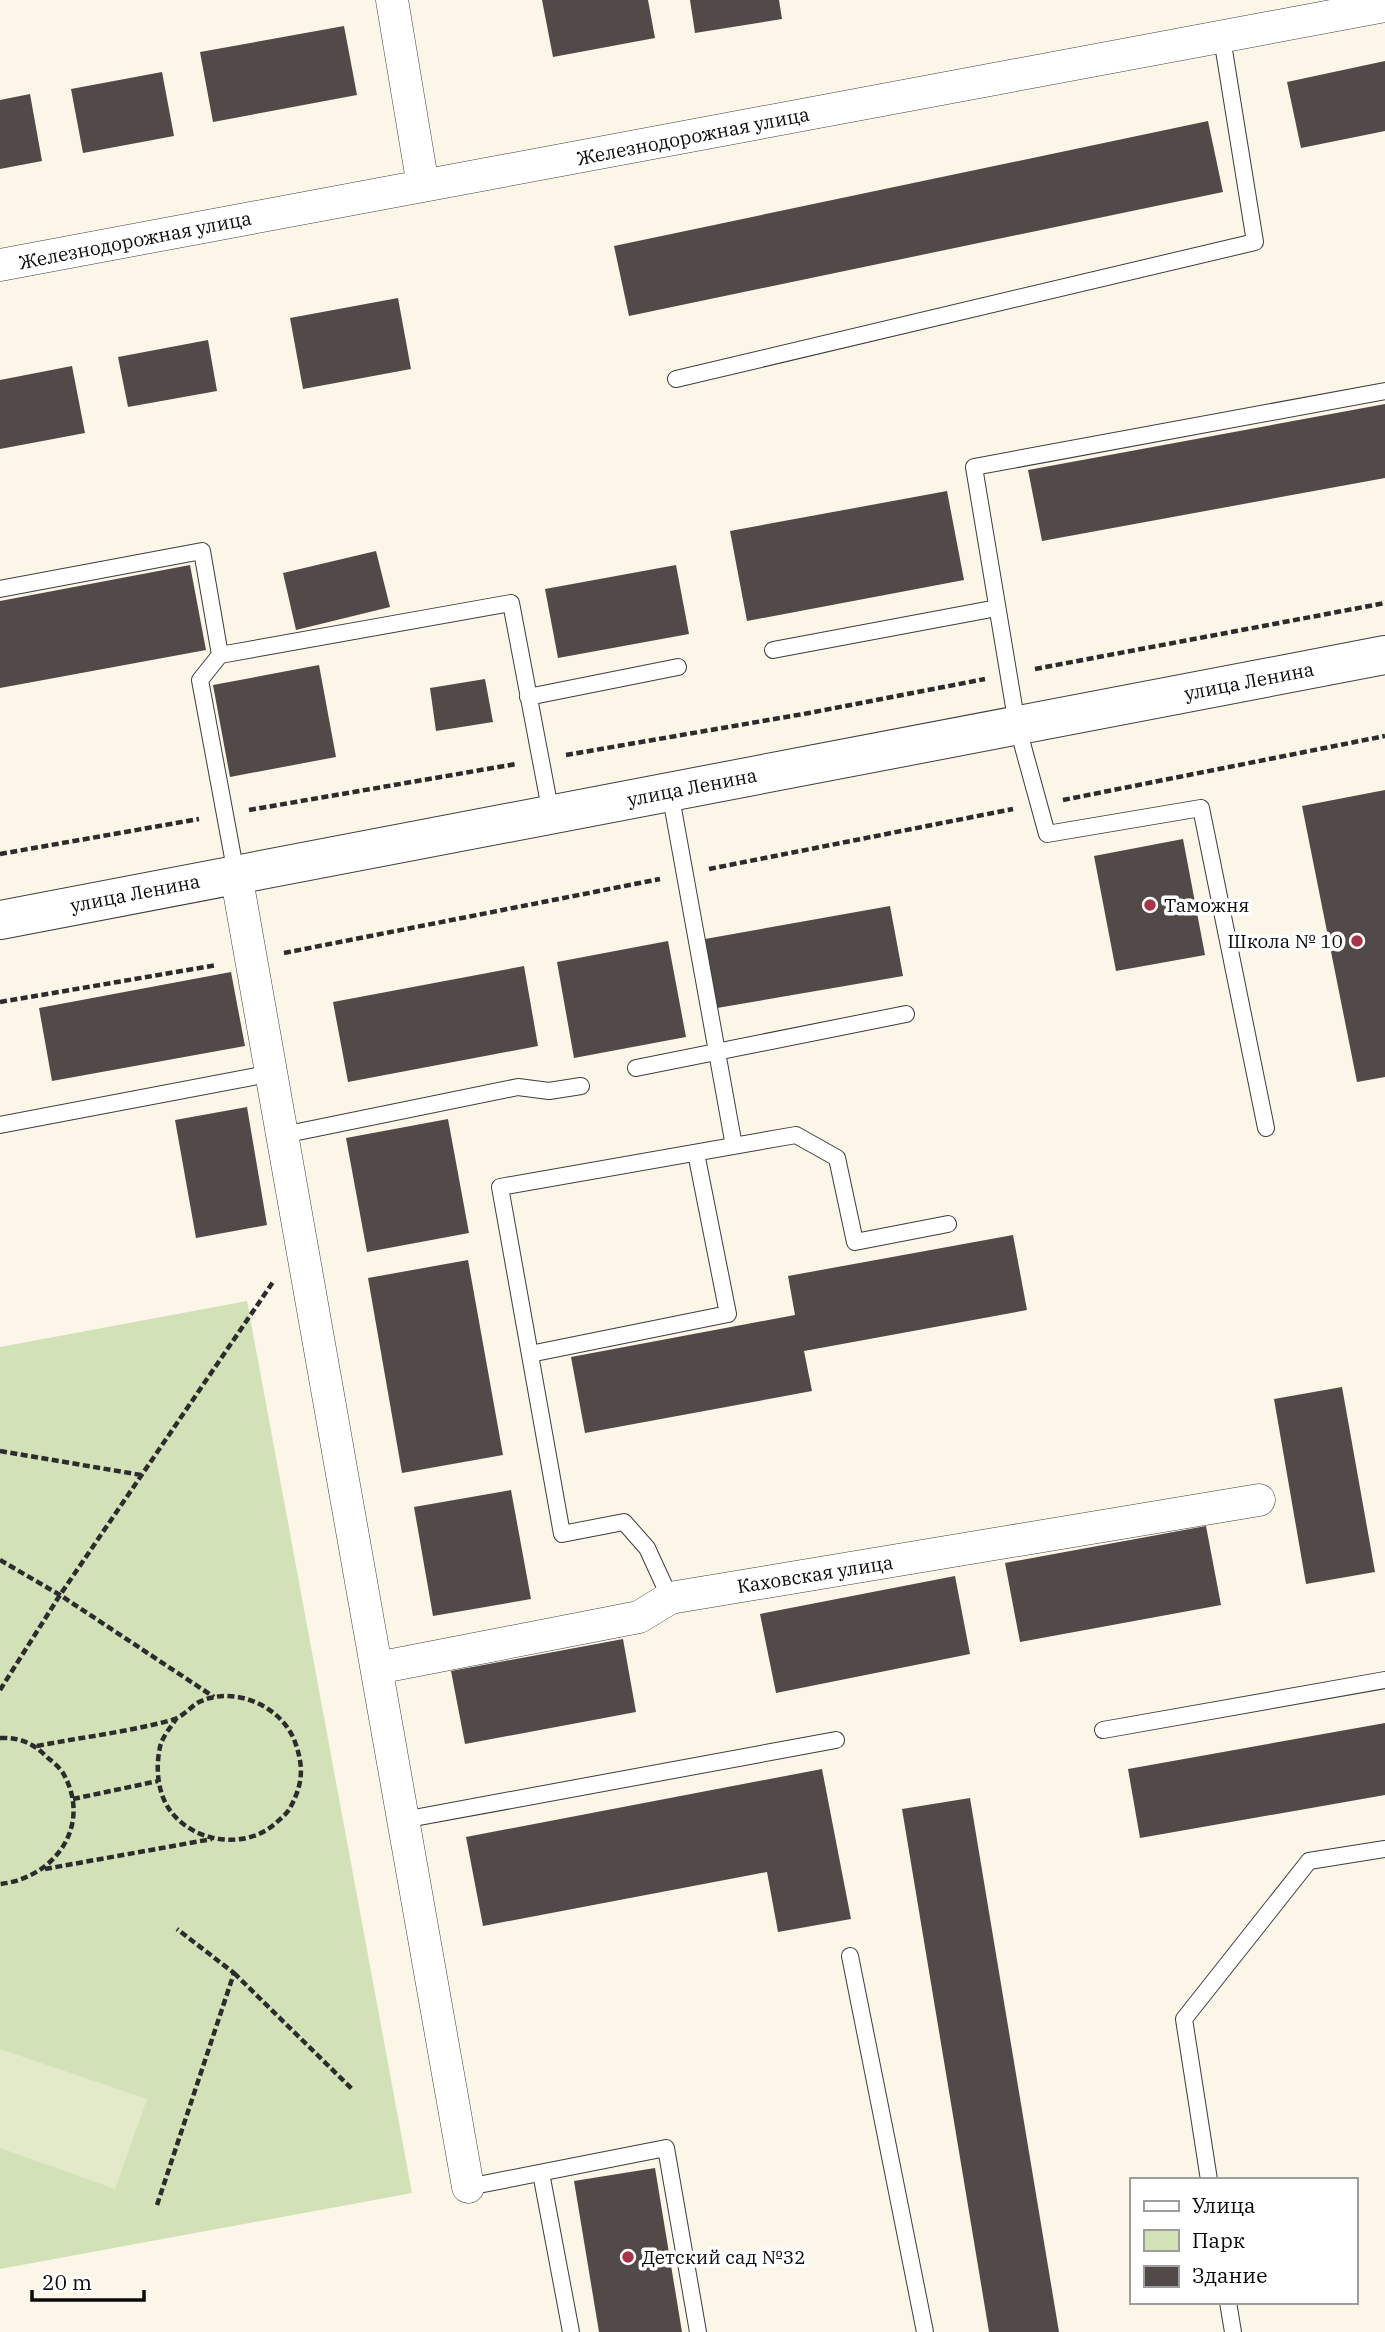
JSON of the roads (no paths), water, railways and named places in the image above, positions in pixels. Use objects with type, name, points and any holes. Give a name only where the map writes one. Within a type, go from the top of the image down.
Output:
[{"type":"street","points":[[393,0],[423,186]]},
{"type":"street","name":"Железнодорожная улица","points":[[0,265],[1385,6]]},
{"type":"street","name":"улица Ленина","points":[[0,919],[1385,655]]},
{"type":"street","points":[[236,874],[468,2187]]},
{"type":"street","name":"Каховская улица","points":[[377,1668],[639,1617],[670,1598],[1259,1500]]},
{"type":"lane","points":[[676,379],[1255,242],[1222,38]]},
{"type":"lane","points":[[1266,1128],[1201,808],[1047,834],[1017,725],[974,467],[1385,391]]},
{"type":"lane","points":[[0,589],[201,551],[220,654]]},
{"type":"lane","points":[[236,874],[200,680],[220,654],[511,603],[551,814]]},
{"type":"lane","points":[[773,650],[997,608]]},
{"type":"lane","points":[[528,697],[678,667]]},
{"type":"lane","points":[[670,792],[734,1146]]},
{"type":"lane","points":[[636,1068],[906,1014]]},
{"type":"lane","points":[[0,1125],[272,1073]]},
{"type":"lane","points":[[283,1135],[518,1087],[549,1091],[581,1086]]},
{"type":"lane","points":[[670,1598],[647,1548],[624,1522],[562,1534],[500,1186],[796,1135],[837,1158],[855,1242],[948,1224]]},
{"type":"lane","points":[[530,1354],[728,1314],[696,1153]]},
{"type":"lane","points":[[1104,1730],[1385,1680]]},
{"type":"lane","points":[[403,1820],[836,1740]]},
{"type":"lane","points":[[1209,2178],[1184,2019],[1309,1861],[1385,1849]]},
{"type":"lane","points":[[850,1956],[925,2332]]},
{"type":"lane","points":[[468,2187],[666,2148],[698,2332]]},
{"type":"lane","points":[[541,2173],[571,2332]]},
{"type":"lane","points":[[1228,2304],[1233,2332]]},
{"type":"place","name":"Таможня","points":[[1150,905]]},
{"type":"place","name":"Школа № 10","points":[[1357,941]]},
{"type":"place","name":"Детский сад №32","points":[[628,2257]]}]
